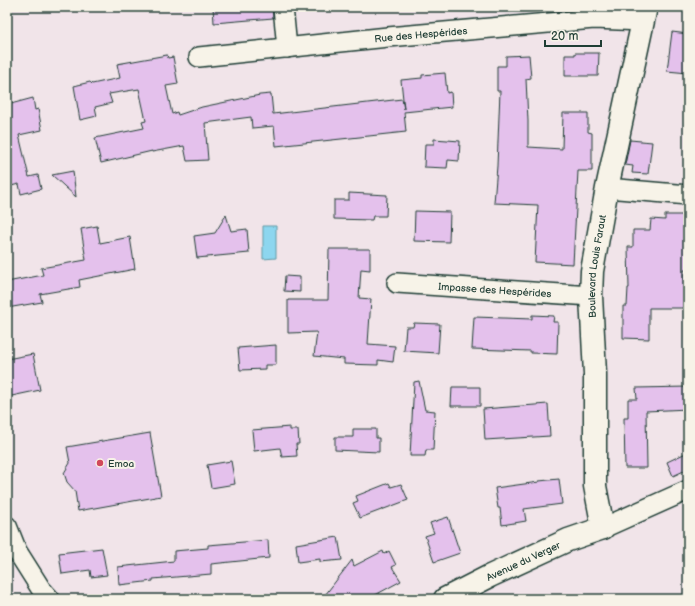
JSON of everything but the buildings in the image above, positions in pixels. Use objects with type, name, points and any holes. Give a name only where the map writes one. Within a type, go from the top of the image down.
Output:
[{"type":"street","points":[[283,7],[287,48]]},
{"type":"street","name":"Rue des Hespérides","points":[[199,57],[388,37],[644,14]]},
{"type":"street","name":"Boulevard Louis Faraut","points":[[603,528],[595,486],[595,374],[591,296],[592,271],[607,188],[644,14]]},
{"type":"street","points":[[607,188],[688,194]]},
{"type":"street","name":"Impasse des Hespérides","points":[[398,283],[591,296]]},
{"type":"street","name":"Avenue du Verger","points":[[446,599],[490,576],[568,540],[603,528],[688,490]]},
{"type":"street","points":[[7,526],[17,551],[41,589],[50,599]]},
{"type":"street","name":"Avenue du Verger","points":[[472,599],[573,550],[603,528]]},
{"type":"water","points":[[263,226],[276,226],[276,258],[263,259]]},
{"type":"place","name":"Emoa","points":[[100,463]]}]
